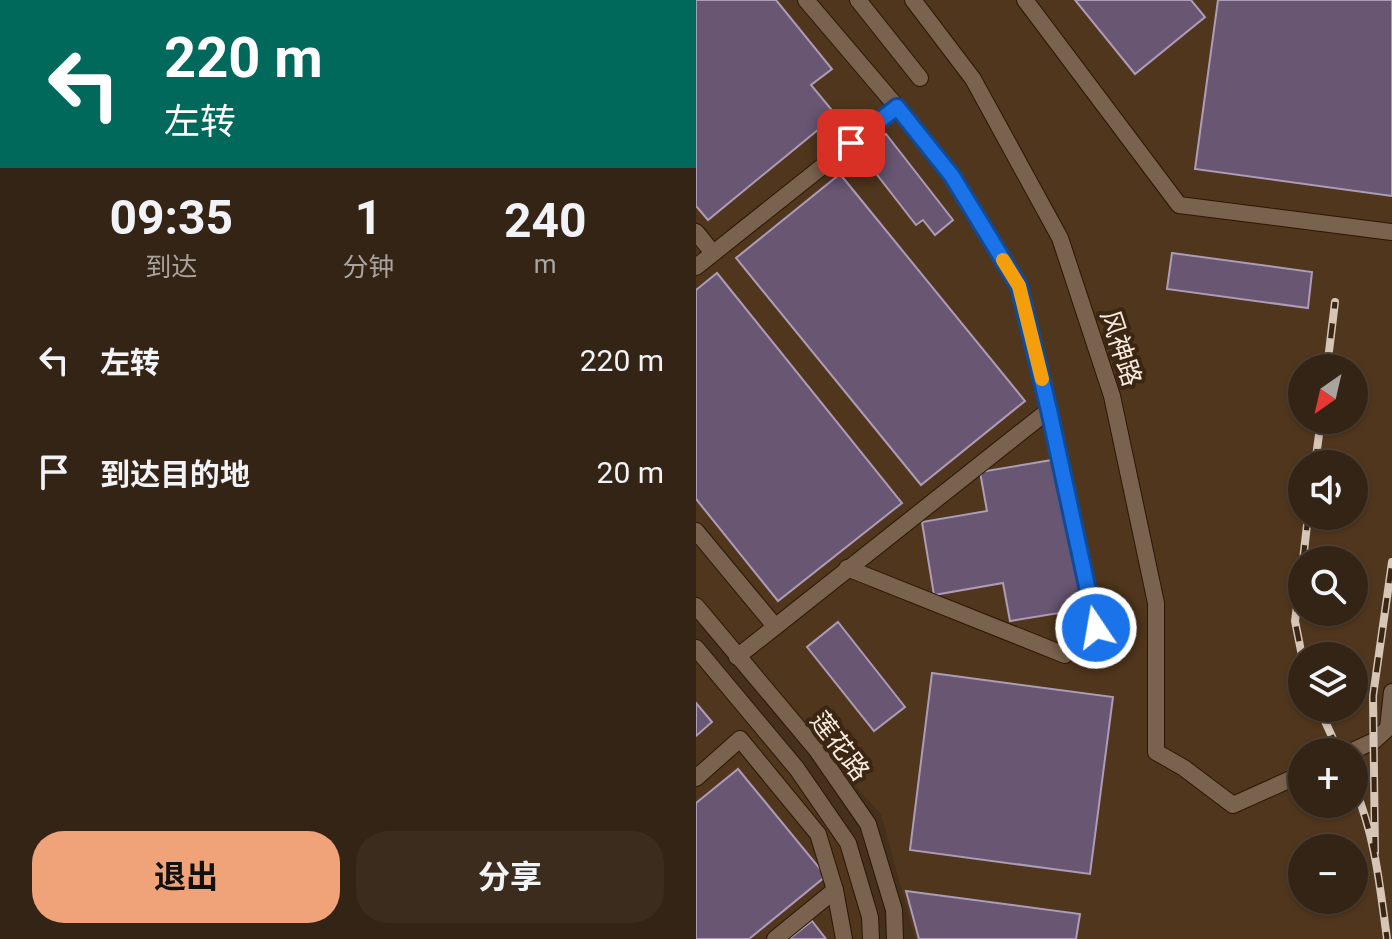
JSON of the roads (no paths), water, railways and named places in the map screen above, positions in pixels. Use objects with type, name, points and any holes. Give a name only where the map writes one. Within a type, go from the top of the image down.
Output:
[{"type":"street","points":[[806,0],[952,176],[1019,286],[1096,628],[1065,655],[847,568]]},
{"type":"street","points":[[858,0],[920,78]]},
{"type":"street","name":"风神路","points":[[913,0],[973,79],[1060,238],[1112,396],[1156,603],[1156,752],[1184,768],[1233,805],[1288,780]]},
{"type":"street","points":[[1025,0],[1179,205],[1392,232]]},
{"type":"street","points":[[696,267],[897,107]]},
{"type":"street","points":[[696,232],[713,253]]},
{"type":"street","points":[[737,657],[1049,410]]},
{"type":"street","points":[[696,531],[774,625]]},
{"type":"street","name":"莲花路","points":[[697,609],[816,749],[868,824],[894,910],[895,939]]},
{"type":"street","name":"莲花路","points":[[696,648],[797,769],[848,843],[870,917],[871,939]]},
{"type":"street","points":[[1368,744],[1388,728],[1392,692]]},
{"type":"street","points":[[696,778],[740,739],[818,834],[835,890],[844,939]]},
{"type":"street","points":[[775,939],[835,890]]},
{"type":"railway","points":[[1329,354],[1335,302]]},
{"type":"railway","points":[[1317,450],[1319,434]]},
{"type":"railway","points":[[1305,546],[1306,530]]},
{"type":"railway","points":[[1375,852],[1373,696],[1392,562]]},
{"type":"railway","points":[[1296,626],[1299,642]]},
{"type":"railway","points":[[1325,722],[1333,738]]},
{"type":"railway","points":[[1365,818],[1372,842],[1387,939]]}]
